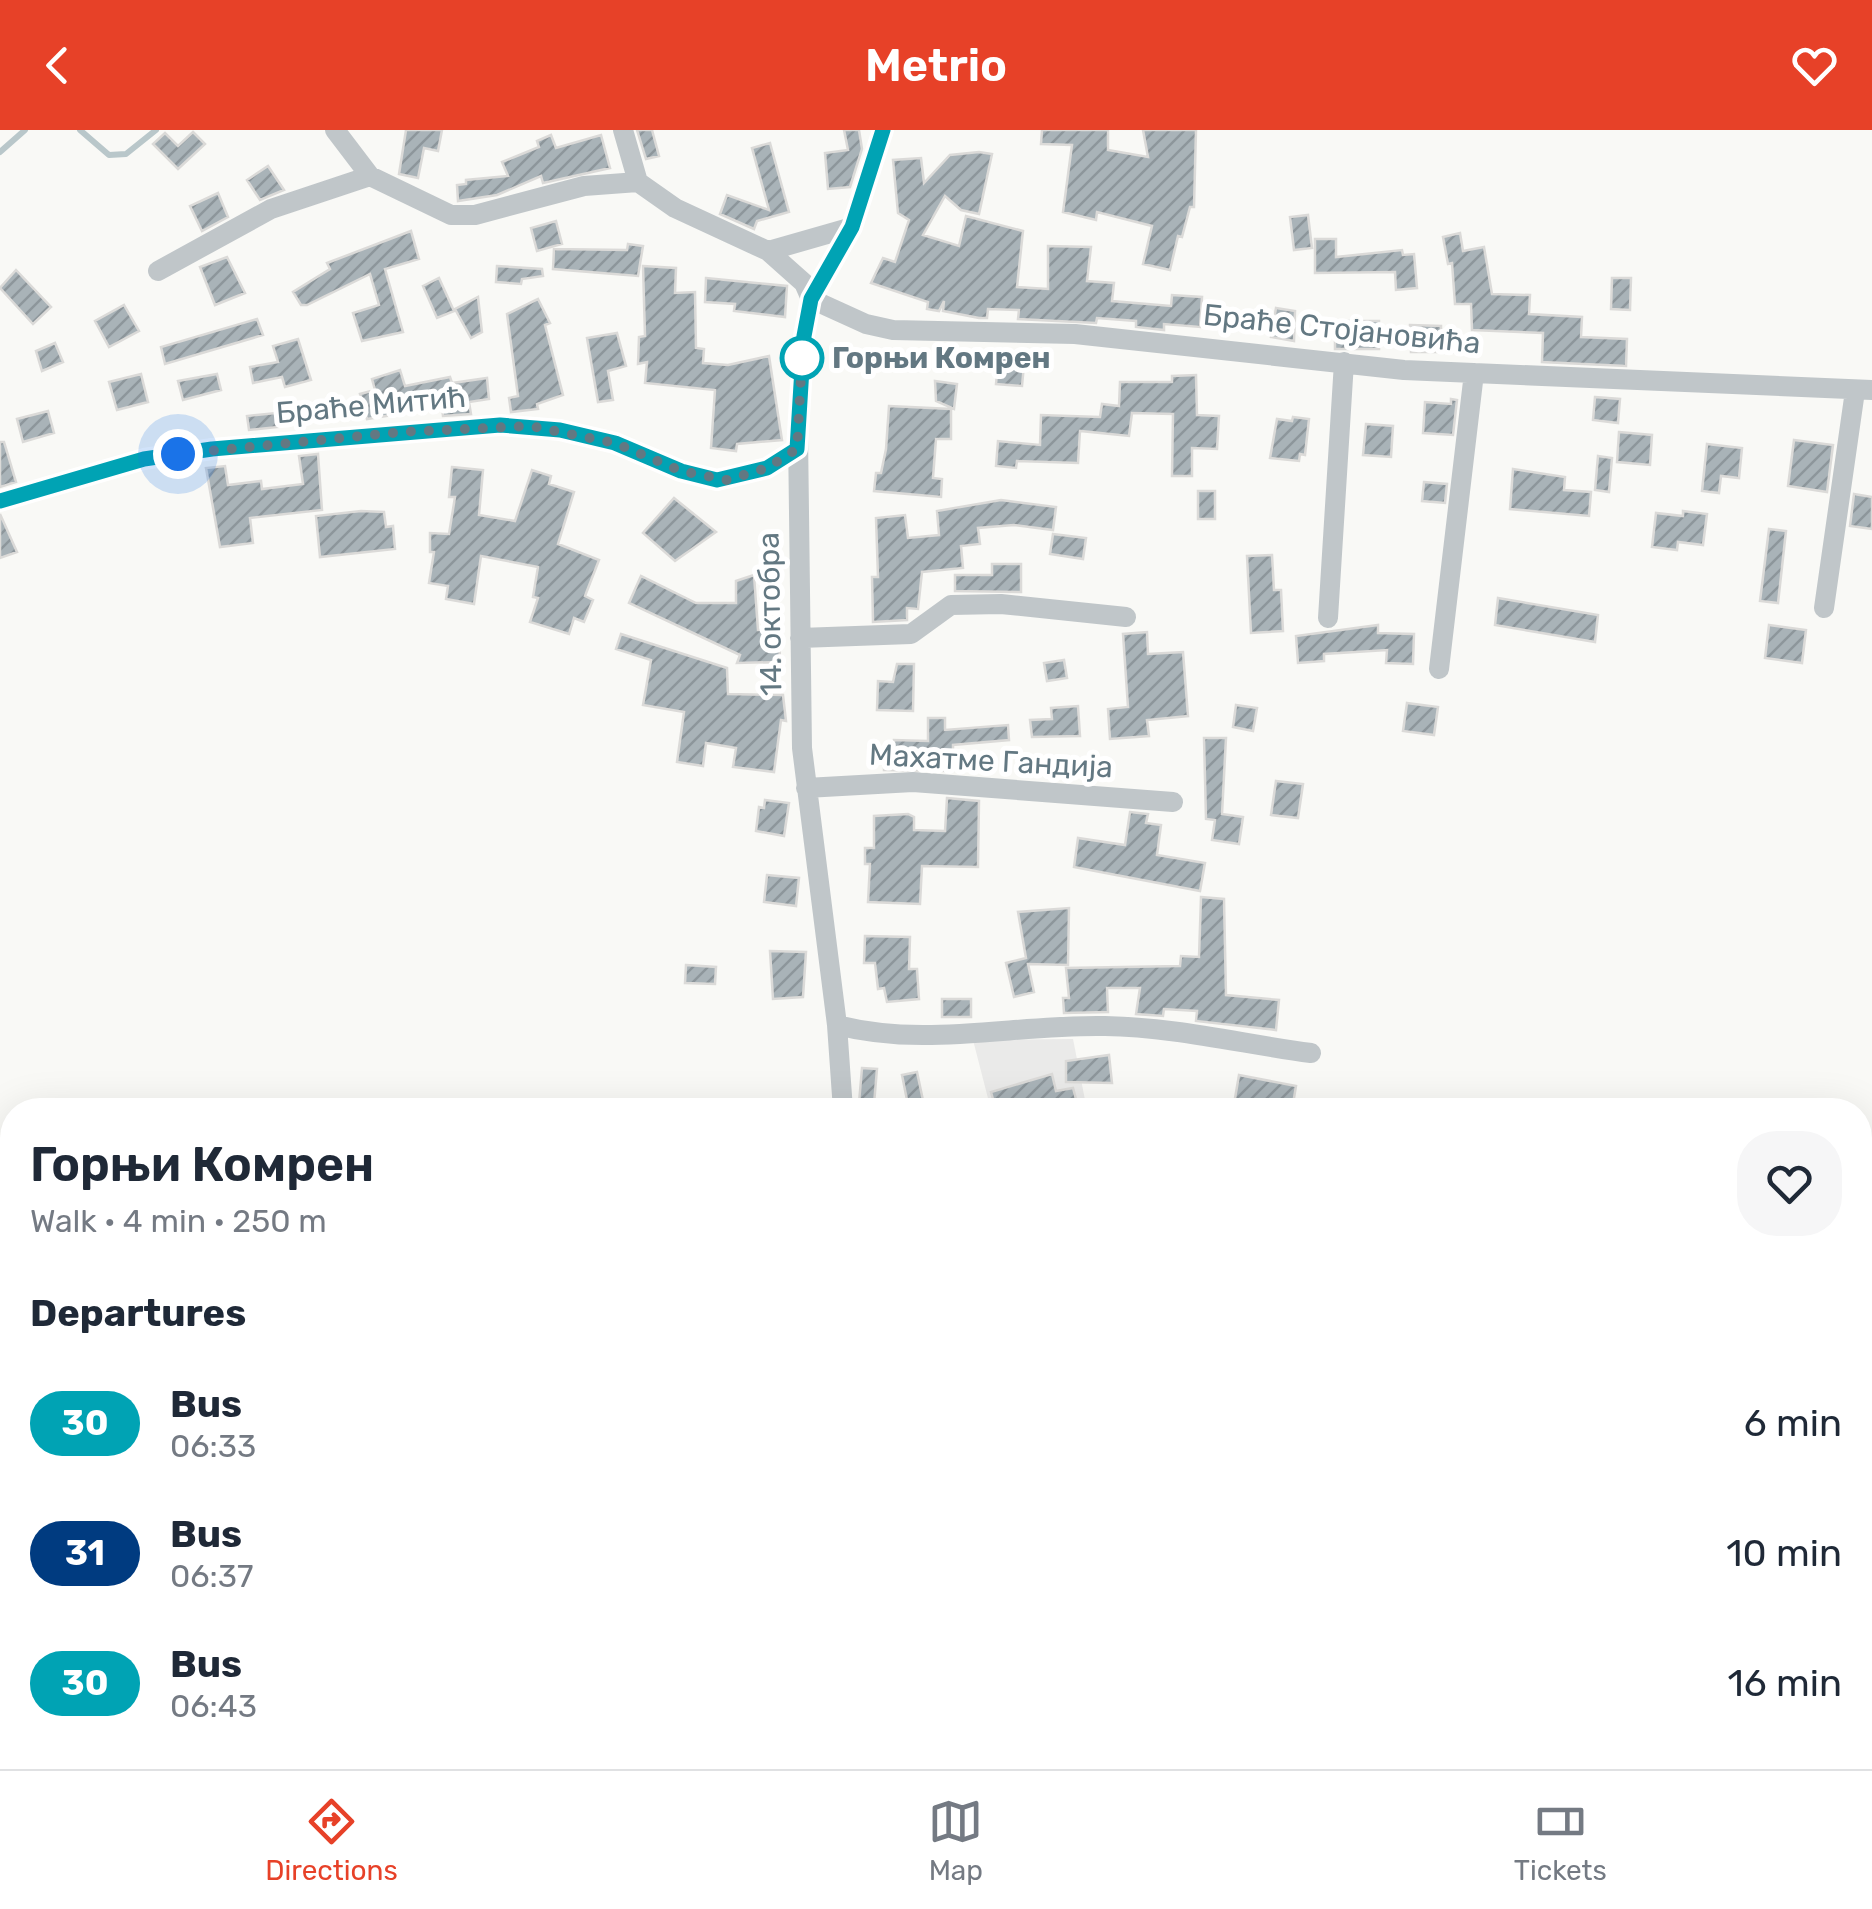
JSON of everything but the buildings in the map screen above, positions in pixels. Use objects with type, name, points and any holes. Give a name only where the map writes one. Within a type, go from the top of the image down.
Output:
[{"type":"street","points":[[335,130],[370,176],[451,215],[475,215],[584,186],[638,182]]},
{"type":"street","points":[[622,130],[638,182],[674,208],[768,251],[804,283],[811,299]]},
{"type":"street","name":"14. октобра","points":[[842,1098],[837,1025],[806,788],[797,449],[804,336],[811,299],[852,227],[883,130]]},
{"type":"street","points":[[158,271],[271,209],[370,176]]},
{"type":"street","points":[[768,251],[852,227]]},
{"type":"street","name":"Браће Стојановића","points":[[811,299],[866,324],[893,330],[1075,334],[1474,373],[1864,390]]},
{"type":"street","points":[[1328,618],[1344,362]]},
{"type":"street","points":[[1438,670],[1474,373]]},
{"type":"street","points":[[1824,608],[1864,390]]},
{"type":"street","name":"Браће Митић","points":[[0,501],[144,459],[212,449],[480,426],[530,426],[597,439],[717,480],[767,468],[797,449]]},
{"type":"street","points":[[800,638],[912,634],[951,605],[1000,604],[1126,617]]},
{"type":"street","name":"Махатме Гандија","points":[[806,788],[913,782],[1172,802]]},
{"type":"street","points":[[837,1025],[869,1033],[937,1034],[1104,1026],[1311,1054]]},
{"type":"shaded area","points":[[1073,1039],[1085,1098],[988,1098],[973,1040]]},
{"type":"waterway","points":[[0,152],[25,130]]},
{"type":"waterway","points":[[80,130],[109,155],[126,154],[156,130]]},
{"type":"bus line","name":"30","points":[[0,501],[144,459],[212,449],[500,425],[560,430],[615,443],[681,471],[717,480],[743,477],[767,468],[797,449],[804,336],[811,299],[852,227],[883,130]]},
{"type":"place","name":"Горњи Комрен","points":[[802,358]]},
{"type":"route","points":[[178,454],[402,432],[530,426],[615,443],[681,471],[727,480],[767,468],[797,449],[802,358]]}]
